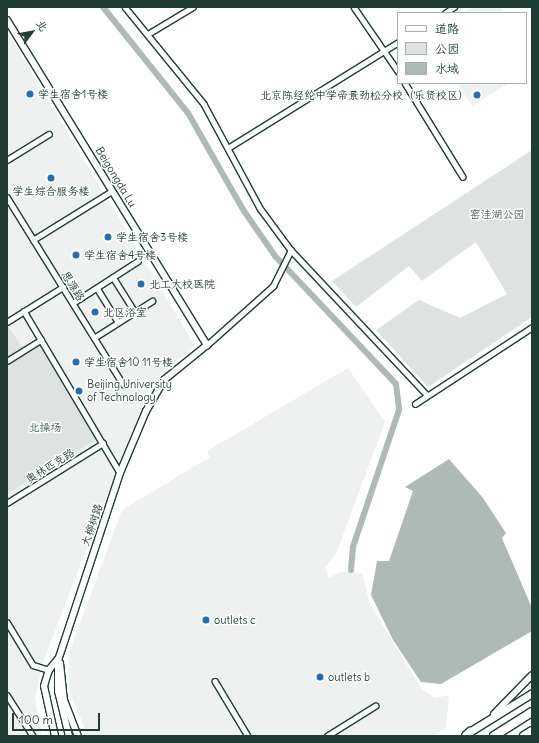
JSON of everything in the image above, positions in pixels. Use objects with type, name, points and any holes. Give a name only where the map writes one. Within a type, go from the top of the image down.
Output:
[{"type":"highway","points":[[494,736],[532,712]]},
{"type":"highway","points":[[524,736],[532,731]]},
{"type":"main road","points":[[466,735],[532,693]]},
{"type":"street","points":[[125,7],[204,104],[260,208],[291,250],[427,395]]},
{"type":"street","points":[[148,34],[193,7]]},
{"type":"street","points":[[354,7],[397,69]]},
{"type":"street","name":"Beigongda Lu","points":[[7,20],[207,345]]},
{"type":"street","points":[[228,148],[397,43]]},
{"type":"street","points":[[406,84],[463,177]]},
{"type":"street","points":[[7,160],[50,134]]},
{"type":"street","points":[[34,240],[112,191]]},
{"type":"street","name":"思源路","points":[[7,197],[123,384]]},
{"type":"street","points":[[207,345],[273,286],[291,250]]},
{"type":"street","points":[[73,303],[138,261]]},
{"type":"street","points":[[113,277],[134,312]]},
{"type":"street","points":[[7,322],[63,287]]},
{"type":"street","points":[[96,288],[118,322]]},
{"type":"street","points":[[94,338],[152,300]]},
{"type":"street","points":[[24,311],[120,473]]},
{"type":"street","points":[[415,404],[532,327]]},
{"type":"street","points":[[7,361],[41,340]]},
{"type":"street","name":"大柳树路","points":[[69,736],[61,711],[59,658],[120,473],[146,411],[164,380],[207,345]]},
{"type":"street","name":"奥林匹克路","points":[[7,503],[102,443]]},
{"type":"street","points":[[7,622],[33,665],[49,670]]},
{"type":"street","points":[[55,736],[44,686],[49,670],[59,658]]},
{"type":"street","points":[[59,658],[64,700],[78,736]]},
{"type":"street","points":[[491,718],[532,675]]},
{"type":"street","points":[[215,681],[248,736]]},
{"type":"street","points":[[7,695],[33,736]]},
{"type":"street","points":[[327,736],[375,706]]},
{"type":"shaded area","points":[[473,7],[500,7],[503,12],[466,12]]},
{"type":"shaded area","name":"Beijing University of Technology","points":[[7,31],[195,346],[159,376],[142,406],[43,662],[35,698],[42,736],[7,736]]},
{"type":"shaded area","name":"北京陈经纶中学帝景劲松分校（乐贤校区）","points":[[458,84],[507,84],[472,106]]},
{"type":"shaded area","points":[[348,368],[385,422],[336,554],[325,568],[329,578],[340,572],[362,573],[370,604],[421,688],[435,698],[449,695],[446,728],[433,736],[88,736],[69,690],[69,653],[122,510],[210,457],[207,451]]},
{"type":"green space","name":"窑洼湖公园","points":[[532,150],[532,317],[428,387],[376,330],[419,300],[460,318],[507,294],[476,242],[422,281],[409,266],[356,307],[332,281]]},
{"type":"green space","points":[[8,325],[22,348],[7,357],[7,326]]},
{"type":"green space","name":"北操场","points":[[40,345],[96,440],[7,494],[7,366]]},
{"type":"water","points":[[449,459],[483,498],[506,533],[502,538],[532,608],[532,631],[441,684],[421,682],[393,640],[371,595],[377,561],[389,561],[413,491],[405,487]]},
{"type":"waterway","points":[[103,7],[188,113],[244,211],[275,256],[396,384],[399,410],[353,547],[351,570]]},
{"type":"place","name":"学生宿舍1号楼","points":[[30,94]]},
{"type":"place","name":"北京陈经纶中学帝景劲松分校（乐贤校区）","points":[[477,95]]},
{"type":"place","name":"学生综合服务楼","points":[[51,178]]},
{"type":"place","name":"学生宿舍3号楼","points":[[108,237]]},
{"type":"place","name":"学生宿舍4号楼","points":[[76,255]]},
{"type":"place","name":"北工大校医院","points":[[141,284]]},
{"type":"place","name":"北区浴室","points":[[95,312]]},
{"type":"place","name":"学生宿舍10 11号楼","points":[[76,362]]},
{"type":"place","name":"Beijing University of Technology","points":[[79,391]]},
{"type":"place","name":"outlets c","points":[[206,620]]},
{"type":"place","name":"outlets b","points":[[320,677]]}]
